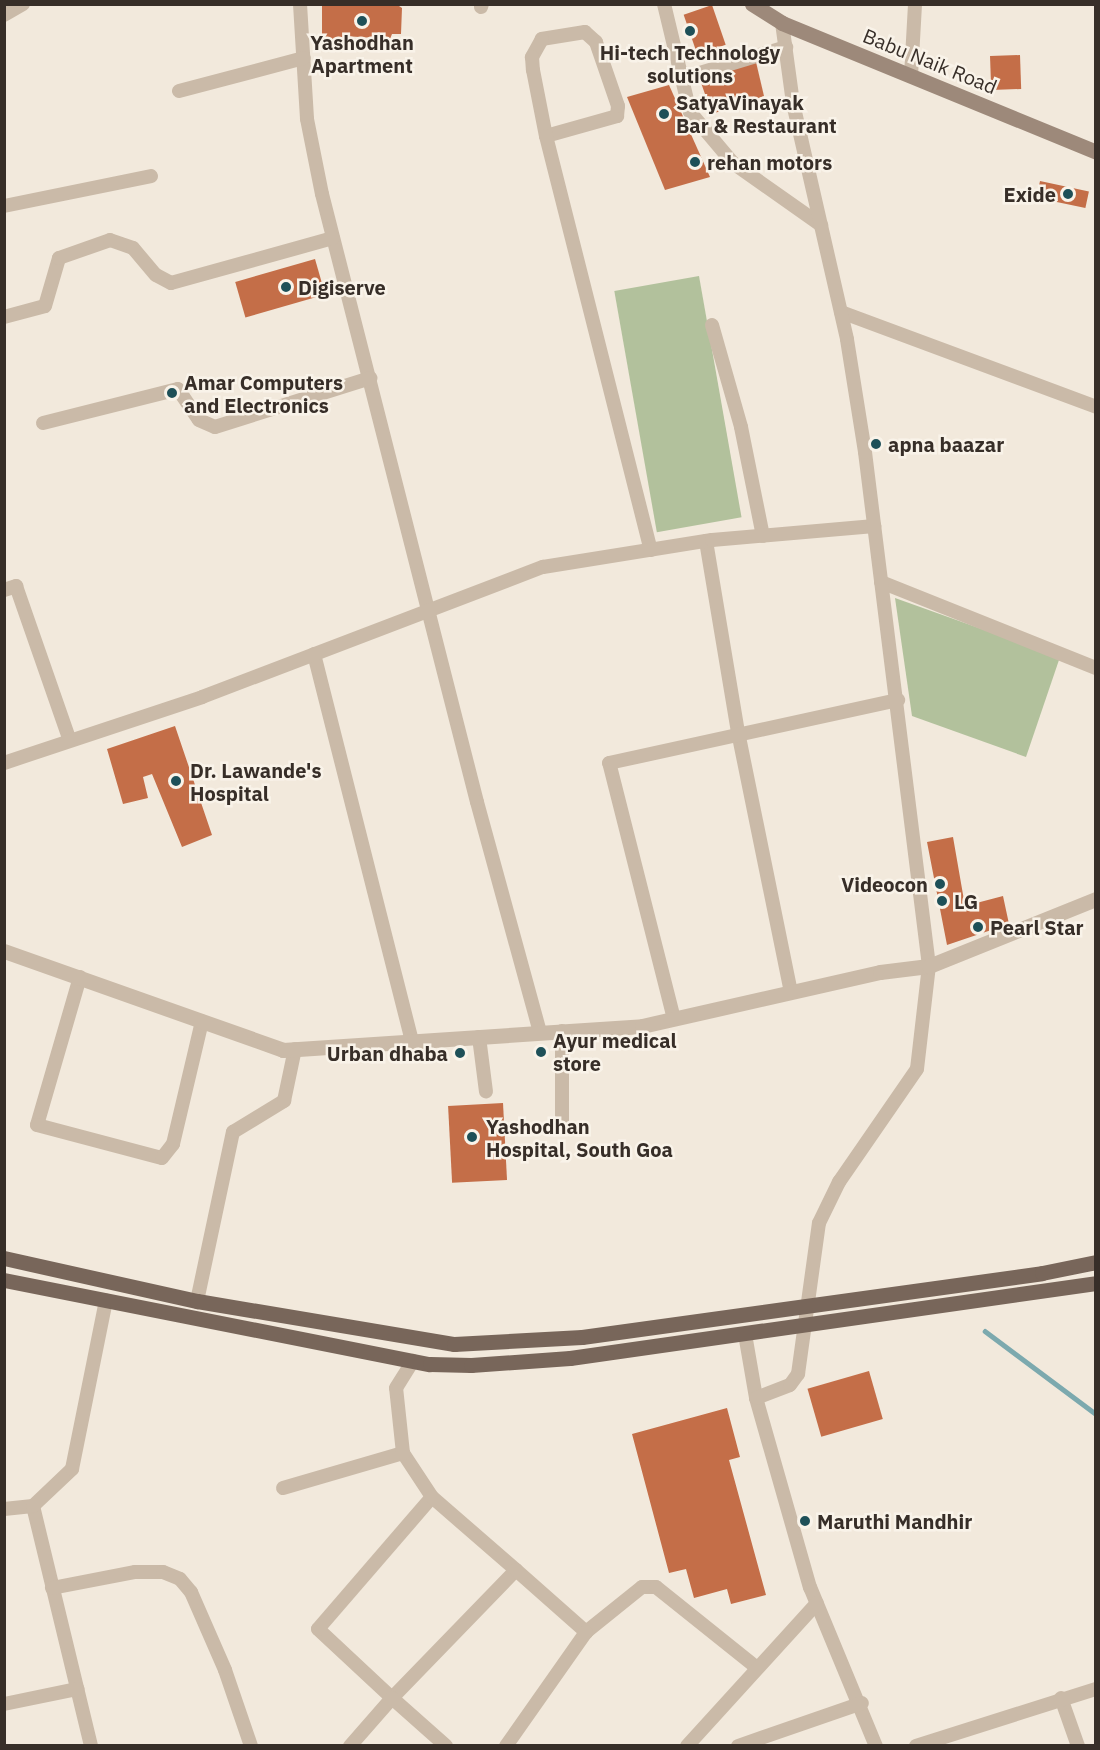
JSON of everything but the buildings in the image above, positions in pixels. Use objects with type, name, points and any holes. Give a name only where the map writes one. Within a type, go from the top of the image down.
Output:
[{"type":"main road","name":"Babu Naik Road","points":[[752,4],[782,23],[1095,152]]},
{"type":"main road","points":[[4,1258],[197,1300],[454,1344],[582,1337],[1095,1262]]},
{"type":"main road","points":[[4,1280],[413,1361],[471,1365],[570,1358],[1095,1283]]},
{"type":"street","points":[[4,15],[23,4]]},
{"type":"street","points":[[300,4],[307,119],[333,238],[427,610],[540,1033]]},
{"type":"street","points":[[664,4],[680,79],[690,112],[733,163],[821,225]]},
{"type":"street","points":[[911,76],[915,4]]},
{"type":"street","points":[[756,1398],[790,1385],[798,1374],[819,1223],[839,1182],[917,1069],[929,966],[898,700],[841,312],[793,103],[782,23]]},
{"type":"street","points":[[546,136],[617,116],[615,97],[596,42],[585,32],[542,39],[532,57],[546,136],[651,549]]},
{"type":"street","points":[[680,79],[786,47]]},
{"type":"street","points":[[179,91],[304,58]]},
{"type":"street","points":[[4,206],[152,176]]},
{"type":"street","points":[[4,317],[45,306],[58,258],[110,240],[133,248],[156,275],[171,283],[333,238]]},
{"type":"street","points":[[841,312],[1095,407]]},
{"type":"street","points":[[712,325],[741,427],[763,536]]},
{"type":"street","points":[[44,423],[178,389],[199,420],[215,427],[370,378]]},
{"type":"street","points":[[4,763],[69,738],[202,697],[543,567],[706,541],[874,526]]},
{"type":"street","points":[[706,541],[738,732],[791,992]]},
{"type":"street","points":[[881,582],[1095,668]]},
{"type":"street","points":[[4,590],[16,586],[69,738]]},
{"type":"street","points":[[314,654],[412,1041]]},
{"type":"street","points":[[674,1019],[609,763],[738,732],[898,700]]},
{"type":"street","points":[[4,951],[284,1050],[540,1033],[674,1019],[791,992],[929,966],[1095,899]]},
{"type":"street","points":[[80,977],[37,1125],[162,1158],[173,1144],[202,1021]]},
{"type":"street","points":[[561,1031],[562,1126]]},
{"type":"street","points":[[479,1036],[486,1092]]},
{"type":"street","points":[[197,1300],[233,1132],[284,1101],[295,1049]]},
{"type":"street","points":[[4,1509],[33,1506],[72,1469],[106,1300]]},
{"type":"street","points":[[745,1334],[756,1398],[817,1603],[862,1702],[876,1746]]},
{"type":"street","points":[[413,1361],[396,1388],[403,1453],[432,1497],[586,1632]]},
{"type":"street","points":[[283,1488],[403,1453]]},
{"type":"street","points":[[432,1497],[318,1629],[446,1746]]},
{"type":"street","points":[[33,1506],[91,1746]]},
{"type":"street","points":[[350,1746],[392,1698],[516,1570]]},
{"type":"street","points":[[52,1588],[135,1572],[163,1572],[180,1579],[191,1592],[225,1670],[251,1746]]},
{"type":"street","points":[[506,1746],[586,1632],[642,1587],[656,1587],[758,1668]]},
{"type":"street","points":[[687,1746],[817,1603]]},
{"type":"street","points":[[4,1704],[77,1689]]},
{"type":"street","points":[[916,1746],[1095,1689]]},
{"type":"street","points":[[1061,1698],[1078,1746]]},
{"type":"street","points":[[738,1746],[862,1702]]},
{"type":"green space","points":[[699,276],[742,517],[657,532],[614,291]]},
{"type":"green space","points":[[895,598],[1060,657],[1026,757],[912,716]]},
{"type":"waterway","points":[[985,1331],[1096,1414]]},
{"type":"place","name":"Yashodhan Apartment","points":[[362,21]]},
{"type":"place","name":"Hi-tech Technology solutions","points":[[690,31]]},
{"type":"place","name":"SatyaVinayak Bar & Restaurant","points":[[664,114]]},
{"type":"place","name":"rehan motors","points":[[695,162]]},
{"type":"place","name":"Exide","points":[[1068,194]]},
{"type":"place","name":"Digiserve","points":[[286,287]]},
{"type":"place","name":"Amar Computers and Electronics","points":[[172,393]]},
{"type":"place","name":"apna baazar","points":[[876,444]]},
{"type":"place","name":"Dr. Lawande's Hospital","points":[[176,781]]},
{"type":"place","name":"Videocon","points":[[940,884]]},
{"type":"place","name":"LG","points":[[942,901]]},
{"type":"place","name":"Pearl Star","points":[[978,927]]},
{"type":"place","name":"Ayur medical store","points":[[541,1052]]},
{"type":"place","name":"Urban dhaba","points":[[460,1053]]},
{"type":"place","name":"Yashodhan Hospital, South Goa","points":[[472,1137]]},
{"type":"place","name":"Maruthi Mandhir","points":[[805,1521]]}]
